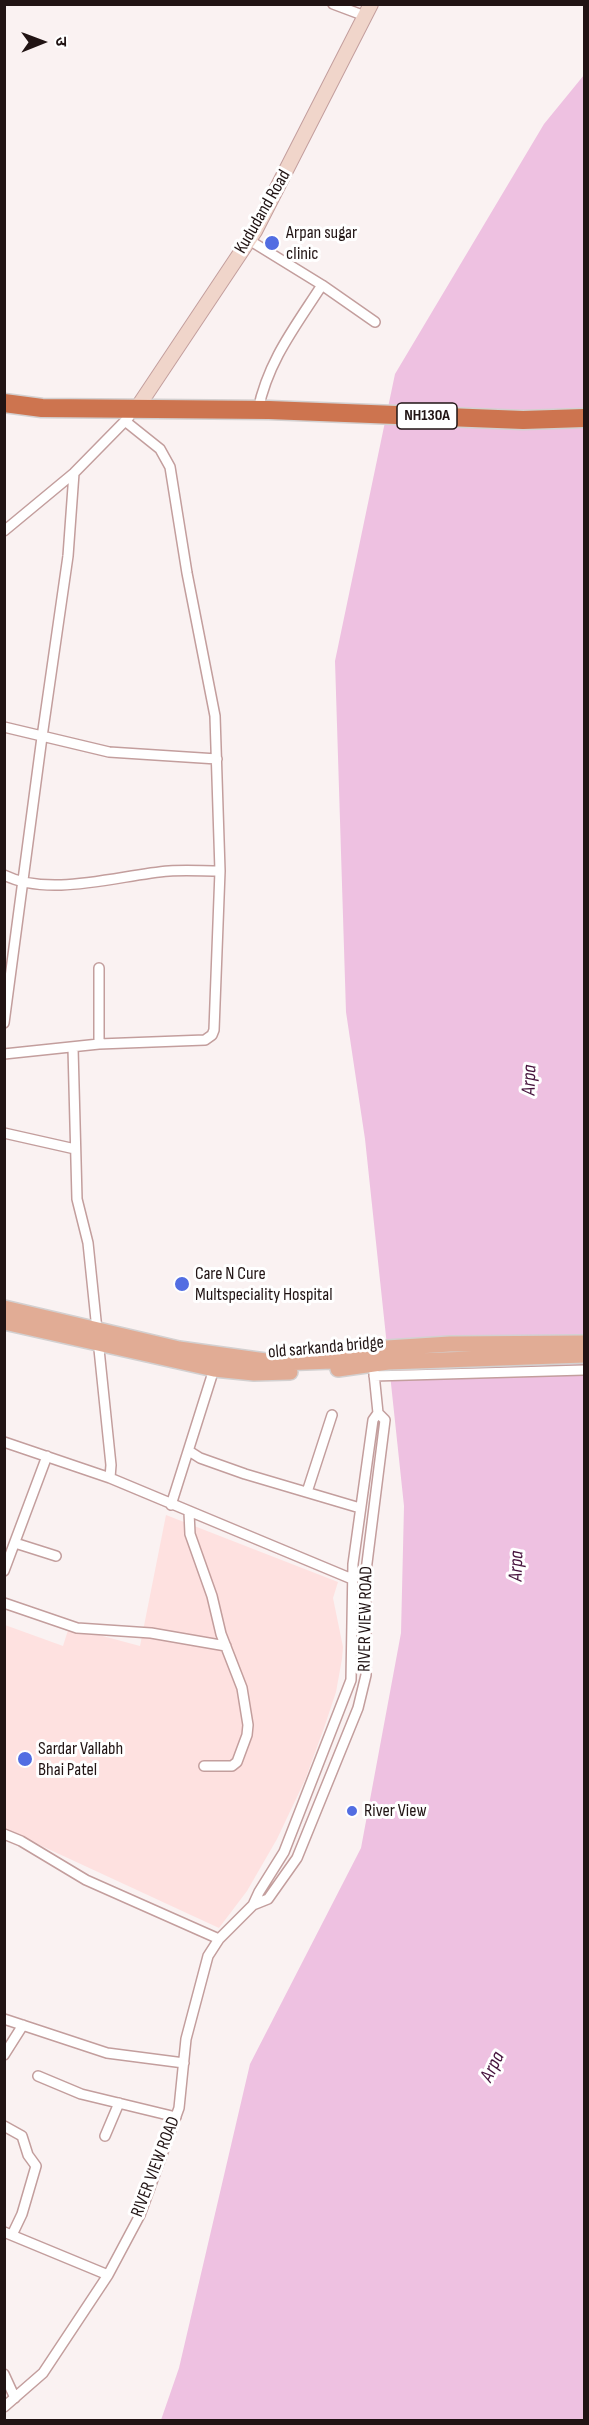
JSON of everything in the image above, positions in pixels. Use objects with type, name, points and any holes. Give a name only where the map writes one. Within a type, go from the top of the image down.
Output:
[{"type":"highway","name":"NH130A","points":[[4,403],[131,415],[264,410],[523,420],[585,418]]},
{"type":"main road","name":"Kududand Road","points":[[131,415],[249,240],[368,10]]},
{"type":"main road","points":[[4,1308],[98,1335],[280,1364],[332,1361],[381,1362],[450,1344],[585,1342]]},
{"type":"main road","name":"old sarkanda bridge","points":[[4,1322],[98,1335],[214,1369],[254,1373],[317,1371],[381,1362],[585,1355]]},
{"type":"street","points":[[333,4],[368,10]]},
{"type":"street","points":[[249,240],[322,285],[375,322]]},
{"type":"street","points":[[264,410],[268,372],[322,285]]},
{"type":"street","points":[[4,531],[74,473],[131,415],[160,449],[170,466],[173,477],[184,556],[215,717],[220,870],[212,1035],[205,1040],[99,1044],[4,1054]]},
{"type":"street","points":[[4,1023],[68,556],[74,473]]},
{"type":"street","points":[[4,727],[109,752],[217,759]]},
{"type":"street","points":[[4,875],[23,883],[63,885],[169,871],[220,870]]},
{"type":"street","points":[[99,968],[99,1044]]},
{"type":"street","points":[[73,1048],[77,1199],[88,1243],[111,1465],[110,1478]]},
{"type":"street","points":[[4,1133],[75,1149]]},
{"type":"street","points":[[381,1362],[585,1370]]},
{"type":"street","name":"RIVER VIEW ROAD","points":[[254,1905],[259,1892],[284,1852],[347,1693],[352,1665],[352,1579],[373,1420],[378,1413],[381,1362]]},
{"type":"street","points":[[171,1505],[214,1369]]},
{"type":"street","name":"RIVER VIEW ROAD","points":[[4,2407],[43,2373],[108,2275],[140,2215],[182,2096],[186,2039],[208,1956],[219,1939],[254,1905],[268,1899],[297,1858],[335,1767],[364,1689],[368,1657],[367,1557],[385,1420],[378,1413]]},
{"type":"street","points":[[307,1492],[332,1415]]},
{"type":"street","points":[[4,1442],[110,1478],[352,1579]]},
{"type":"street","points":[[189,1451],[200,1458],[245,1474],[360,1508]]},
{"type":"street","points":[[4,1571],[47,1456]]},
{"type":"street","points":[[189,1512],[190,1533],[226,1646],[242,1688],[248,1725],[247,1735],[237,1762],[232,1766],[204,1767]]},
{"type":"street","points":[[15,1543],[56,1556]]},
{"type":"street","points":[[4,1603],[77,1628],[152,1633],[226,1646]]},
{"type":"street","points":[[4,1834],[21,1841],[86,1880],[219,1939]]},
{"type":"street","points":[[4,2019],[106,2053],[184,2063]]},
{"type":"street","points":[[4,2055],[23,2025]]},
{"type":"street","points":[[38,2076],[81,2094],[176,2117]]},
{"type":"street","points":[[105,2136],[119,2103]]},
{"type":"street","points":[[4,2126],[22,2136],[28,2155],[36,2166],[22,2214],[8,2234],[108,2275]]},
{"type":"street","points":[[4,2374],[15,2398]]},
{"type":"shaded area","points":[[166,1515],[338,1582],[333,1598],[343,1647],[342,1659],[336,1692],[324,1728],[305,1780],[277,1839],[247,1891],[219,1928],[5,1829],[5,1625],[63,1646],[69,1627],[140,1646]]},
{"type":"water","name":"Arpa","points":[[584,75],[584,2420],[161,2420],[179,2368],[250,2064],[361,1848],[401,1633],[404,1506],[365,1139],[346,1012],[335,661],[395,374],[544,124]]},
{"type":"place","name":"Arpan sugar clinic","points":[[272,243]]},
{"type":"place","name":"Care N Cure Multspeciality Hospital","points":[[182,1284]]},
{"type":"place","name":"Sardar Vallabh Bhai Patel","points":[[25,1759]]},
{"type":"place","name":"River View","points":[[352,1811]]}]
